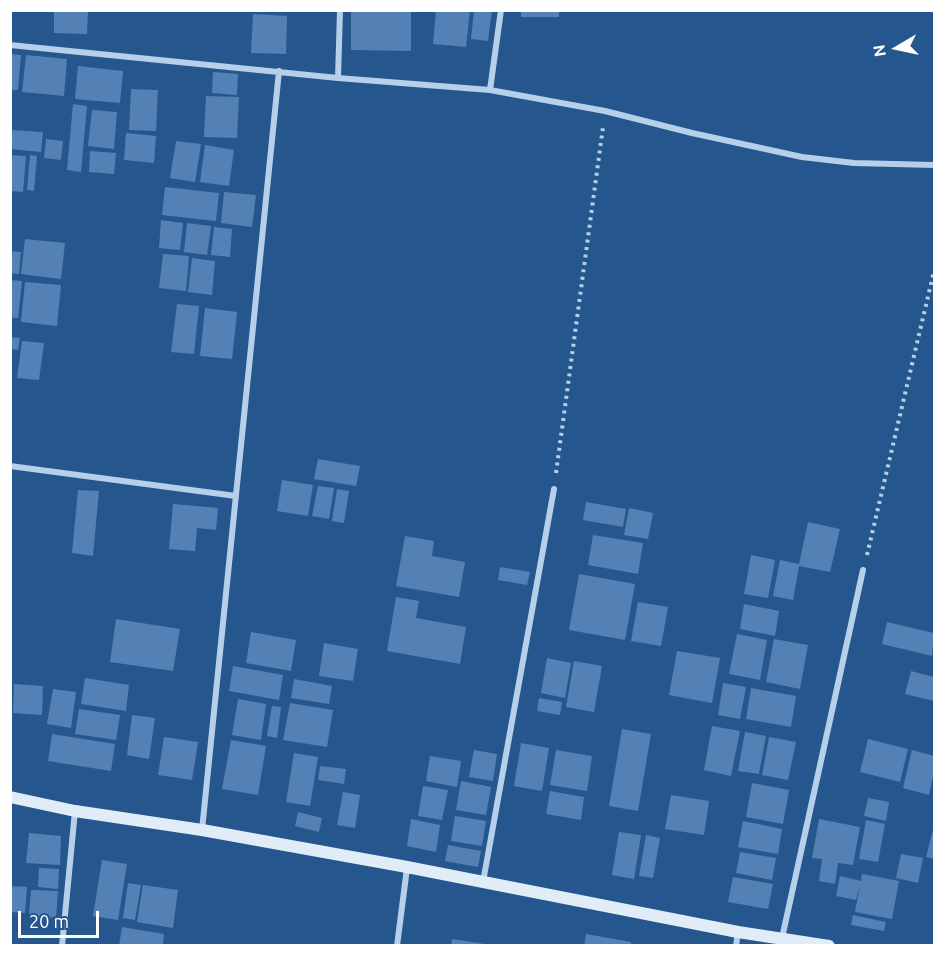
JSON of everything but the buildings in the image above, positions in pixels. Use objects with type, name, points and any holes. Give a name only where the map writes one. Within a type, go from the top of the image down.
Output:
[{"type":"main road","points":[[10,797],[75,811],[202,830],[407,867],[738,932],[829,945]]},
{"type":"street","points":[[338,78],[340,10]]},
{"type":"street","points":[[490,90],[501,10]]},
{"type":"street","points":[[10,45],[338,78],[490,90],[605,111],[801,157],[854,163],[934,165]]},
{"type":"street","points":[[202,830],[279,71]]},
{"type":"street","points":[[10,466],[236,496]]},
{"type":"street","points":[[483,882],[554,489]]},
{"type":"street","points":[[782,938],[863,570]]},
{"type":"street","points":[[62,945],[75,811]]},
{"type":"street","points":[[397,945],[407,867]]},
{"type":"street","points":[[736,945],[738,932]]},
{"type":"path","points":[[554,489],[605,111]]},
{"type":"path","points":[[863,570],[934,270]]}]
